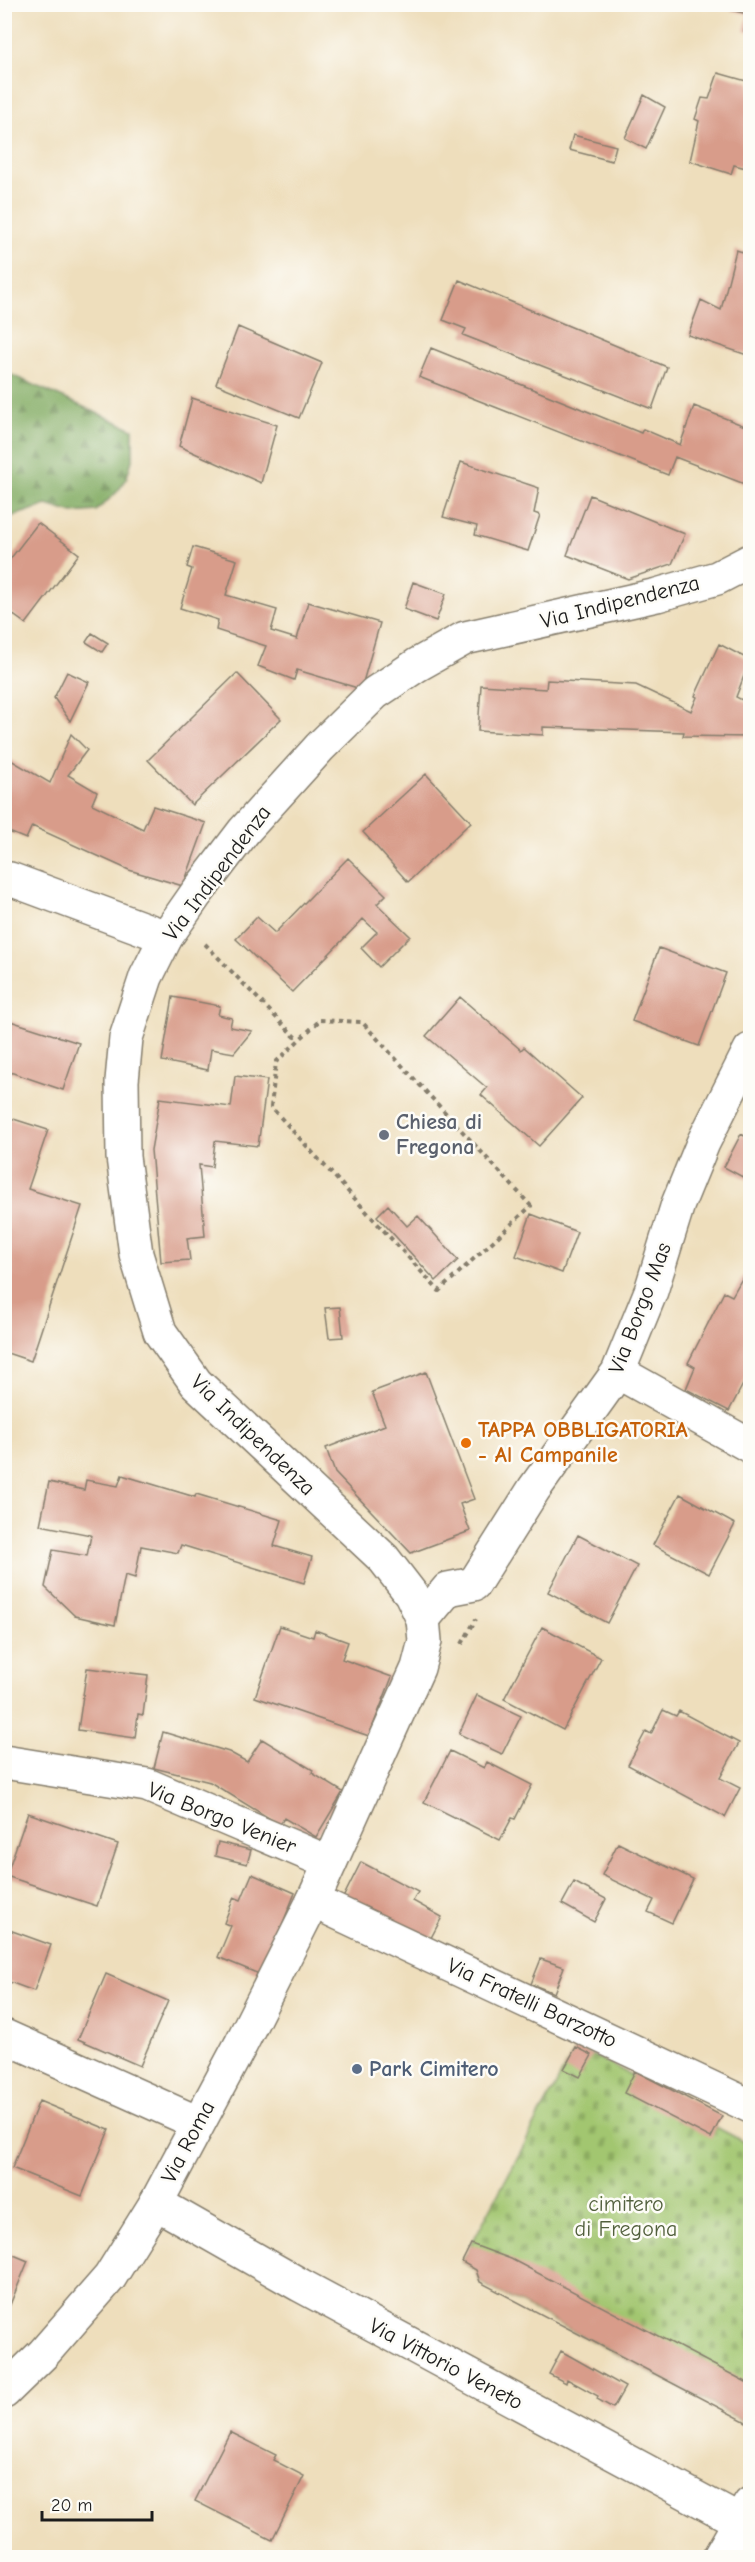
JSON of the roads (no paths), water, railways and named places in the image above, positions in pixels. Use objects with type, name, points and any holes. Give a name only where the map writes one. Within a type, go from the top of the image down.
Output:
[{"type":"street","name":"Via Indipendenza","points":[[330,1863],[418,1668],[425,1641],[423,1619],[411,1594],[384,1559],[196,1383],[160,1332],[136,1254],[123,1157],[122,1081],[126,1038],[146,977],[166,937],[244,831],[375,693],[417,665],[465,638],[677,589],[717,578],[750,561]]},
{"type":"street","points":[[4,879],[166,937]]},
{"type":"street","name":"Via Borgo Mas","points":[[423,1619],[448,1589],[474,1584],[534,1489],[618,1372],[651,1291],[678,1204],[695,1163],[750,1050]]},
{"type":"street","points":[[618,1372],[750,1446]]},
{"type":"street","name":"Via Borgo Venier","points":[[4,1762],[147,1785],[330,1863]]},
{"type":"street","name":"Via Roma","points":[[4,2392],[43,2354],[110,2277],[156,2202],[198,2123],[313,1901],[330,1863]]},
{"type":"street","name":"Via Fratelli Barzotto","points":[[313,1901],[750,2106]]},
{"type":"street","points":[[4,2036],[198,2123]]},
{"type":"street","name":"Via Vittorio Veneto","points":[[156,2202],[300,2285],[745,2513]]},
{"type":"street","points":[[720,2558],[745,2513]]},
{"type":"place","name":"Chiesa di Fregona","points":[[384,1135]]},
{"type":"place","name":"TAPPA OBBLIGATORIA - Al Campanile","points":[[466,1443]]},
{"type":"place","name":"Park Cimitero","points":[[357,2069]]},
{"type":"park label","name":"cimitero di Fregona","points":[[626,2216]]}]
